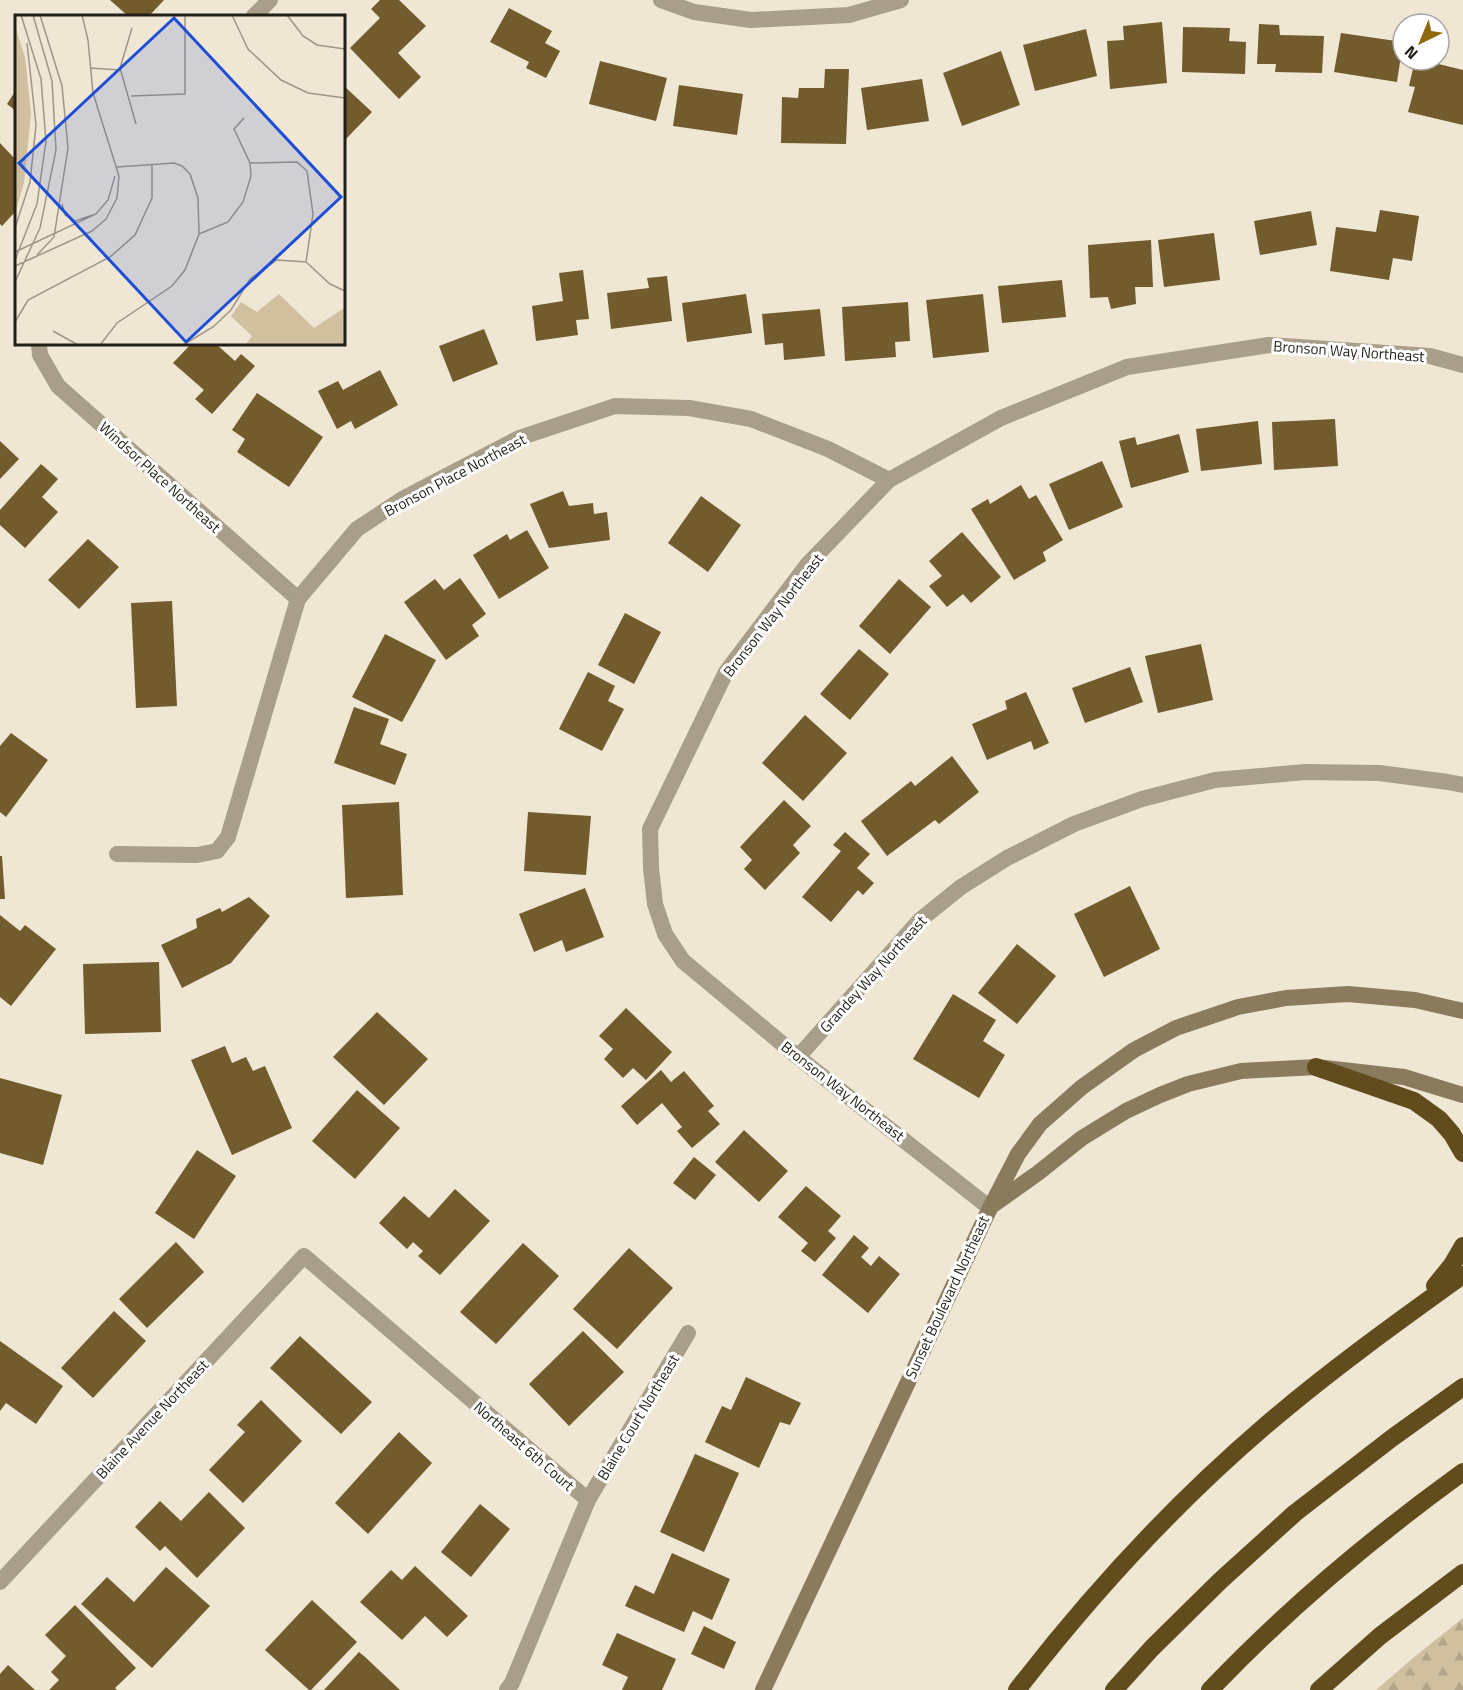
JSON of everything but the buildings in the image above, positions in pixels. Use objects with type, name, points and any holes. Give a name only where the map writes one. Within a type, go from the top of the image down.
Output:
[{"type":"highway","points":[[1316,1067],[1414,1101],[1439,1119],[1452,1134],[1463,1153]]},
{"type":"highway","points":[[1414,1310],[1452,1265],[1463,1246]]},
{"type":"highway","points":[[1017,1690],[1114,1575],[1217,1470],[1314,1385],[1463,1275]]},
{"type":"highway","points":[[1114,1690],[1152,1648],[1203,1598],[1295,1513],[1392,1438],[1463,1387]]},
{"type":"highway","points":[[1210,1690],[1313,1591],[1366,1546],[1463,1472]]},
{"type":"highway","points":[[1319,1690],[1380,1636],[1463,1573]]},
{"type":"main road","points":[[990,1208],[1018,1154],[1040,1124],[1090,1081],[1134,1050],[1176,1028],[1238,1007],[1286,998],[1348,994],[1415,1000],[1463,1011]]},
{"type":"main road","name":"Sunset Boulevard Northeast","points":[[763,1690],[990,1208],[1082,1138],[1126,1111],[1188,1084],[1241,1071],[1316,1067],[1404,1077],[1463,1095]]},
{"type":"street","points":[[255,15],[270,0]]},
{"type":"street","points":[[662,0],[694,12],[751,20],[849,15],[900,0]]},
{"type":"street","name":"Windsor Place Northeast","points":[[39,345],[40,355],[58,386],[298,599]]},
{"type":"street","name":"Bronson Way Northeast","points":[[990,1208],[798,1057],[682,961],[665,934],[655,904],[650,829],[726,672],[807,566],[889,480],[1000,418],[1126,367],[1269,345],[1430,356],[1463,365]]},
{"type":"street","name":"Bronson Place Northeast","points":[[117,854],[197,855],[217,851],[228,837],[298,599],[357,529],[404,498],[519,438],[615,406],[689,408],[751,419],[828,449],[889,480]]},
{"type":"street","name":"Grandey Way Northeast","points":[[798,1057],[921,920],[961,887],[998,864],[1074,824],[1142,799],[1215,780],[1305,772],[1379,773],[1463,785]]},
{"type":"street","name":"Northeast 6th Court","points":[[304,1256],[588,1500],[513,1688]]},
{"type":"street","name":"Blaine Avenue Northeast","points":[[0,1582],[304,1256]]},
{"type":"street","name":"Blaine Court Northeast","points":[[588,1500],[688,1333]]},
{"type":"green space","points":[[1463,1618],[1463,1690],[1376,1690],[1413,1658]]}]
